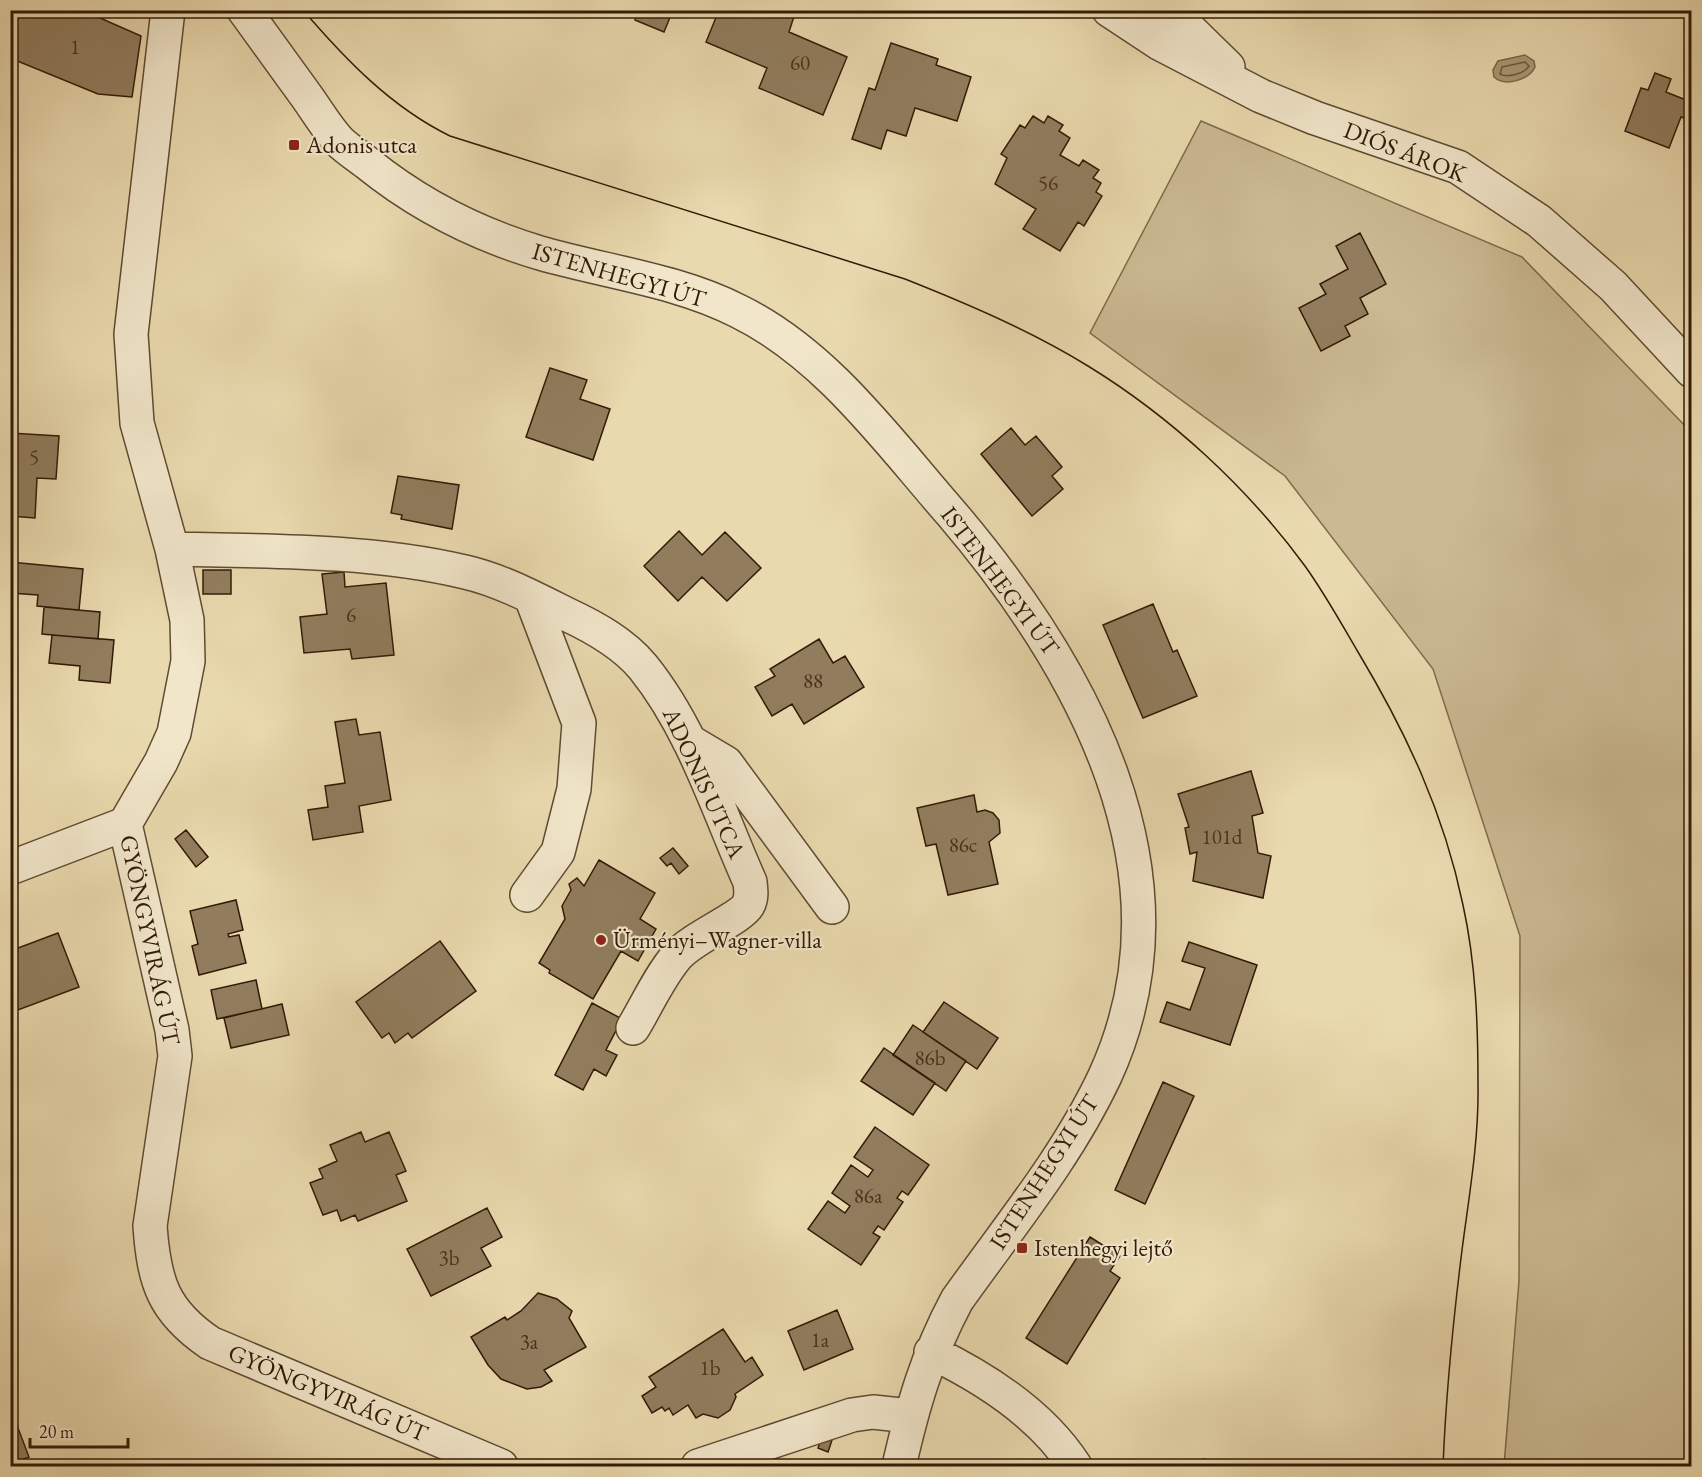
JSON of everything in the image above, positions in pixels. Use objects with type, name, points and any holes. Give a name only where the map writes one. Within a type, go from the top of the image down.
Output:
[{"type":"street","points":[[125,824],[161,762],[174,733],[183,701],[188,660],[187,620],[172,549],[137,423],[131,334],[168,10]]},
{"type":"street","name":"ISTENHEGYI ÚT","points":[[244,10],[339,141],[417,200],[485,235],[541,253],[682,289],[737,310],[782,337],[867,416],[969,535],[1037,626],[1094,727],[1127,822],[1138,884],[1137,938],[1132,990],[1114,1053],[1089,1106],[1071,1138],[957,1300],[931,1352],[910,1416],[899,1467]]},
{"type":"street","name":"DIÓS ÁROK","points":[[1109,10],[1159,43],[1261,96],[1343,129],[1450,164],[1488,186],[1539,221],[1614,286],[1692,371]]},
{"type":"street","points":[[1163,10],[1182,22],[1261,96]]},
{"type":"street","name":"ADONIS UTCA","points":[[172,549],[286,551],[404,562],[467,572],[531,597],[616,641],[643,666],[689,741],[750,882],[751,893],[748,906],[734,918],[698,938],[677,956],[633,1028]]},
{"type":"street","points":[[527,895],[558,852],[574,789],[579,723],[531,597]]},
{"type":"street","points":[[689,741],[726,763],[832,907]]},
{"type":"street","name":"GYÖNGYVIRÁG ÚT","points":[[10,868],[125,824],[172,1030],[175,1056],[150,1226],[151,1247],[166,1301],[178,1317],[210,1343],[501,1467]]},
{"type":"street","points":[[931,1352],[954,1364],[1015,1404],[1047,1431],[1075,1467]]},
{"type":"street","points":[[698,1467],[852,1414],[873,1412],[910,1416]]},
{"type":"shaded area","points":[[1201,121],[1522,257],[1691,432],[1691,1466],[1504,1466],[1519,1281],[1520,936],[1433,669],[1285,476],[1090,333]]},
{"type":"water","points":[[1525,55],[1534,61],[1535,67],[1528,75],[1510,82],[1494,77],[1493,70],[1498,61]]},
{"type":"building","points":[[10,10],[82,10],[141,36],[132,97],[98,94],[10,58]]},
{"type":"building","points":[[622,10],[673,10],[664,32],[635,20],[636,16]]},
{"type":"building","points":[[719,10],[796,10],[789,32],[847,57],[823,115],[759,88],[767,68],[706,42]]},
{"type":"building","points":[[891,43],[938,59],[936,65],[971,77],[957,121],[915,108],[906,136],[887,130],[881,149],[852,139],[869,88],[875,90]]},
{"type":"building","points":[[1655,73],[1671,79],[1666,92],[1691,102],[1684,118],[1681,117],[1669,148],[1625,131],[1641,88],[1648,90]]},
{"type":"building","points":[[1033,116],[1044,123],[1048,116],[1063,125],[1059,131],[1070,138],[1060,155],[1079,166],[1083,160],[1099,170],[1093,178],[1101,183],[1096,192],[1102,196],[1084,226],[1078,222],[1060,251],[1023,229],[1036,209],[995,184],[1007,158],[1001,154],[1020,125],[1025,128]]},
{"type":"building","points":[[1360,233],[1386,284],[1360,298],[1368,314],[1345,326],[1350,336],[1321,351],[1299,308],[1326,294],[1320,284],[1348,269],[1336,246]]},
{"type":"building","points":[[550,368],[587,380],[580,399],[610,409],[593,460],[526,437]]},
{"type":"building","points":[[1011,428],[1025,445],[1036,436],[1062,467],[1052,476],[1063,489],[1032,516],[981,454]]},
{"type":"building","points":[[10,433],[59,436],[56,479],[37,478],[35,518],[10,516]]},
{"type":"building","points":[[398,476],[459,485],[452,529],[401,519],[402,515],[391,513]]},
{"type":"building","points":[[679,531],[702,555],[725,532],[761,568],[727,601],[702,577],[678,601],[644,566]]},
{"type":"building","points":[[10,562],[83,569],[79,610],[37,606],[38,595],[10,593]]},
{"type":"building","points":[[203,570],[231,570],[231,594],[203,594]]},
{"type":"building","points":[[344,572],[345,587],[386,583],[394,655],[352,659],[350,649],[304,653],[300,617],[327,614],[322,574]]},
{"type":"building","points":[[1153,604],[1173,652],[1177,650],[1197,696],[1143,718],[1103,625]]},
{"type":"building","points":[[44,607],[100,612],[98,639],[42,634]]},
{"type":"building","points":[[52,635],[114,640],[110,683],[79,680],[80,666],[49,663]]},
{"type":"building","points":[[819,639],[833,663],[845,656],[864,687],[804,724],[792,704],[772,716],[755,687],[775,676],[770,669]]},
{"type":"building","points":[[356,719],[359,735],[380,732],[391,800],[359,806],[363,832],[313,840],[308,810],[328,807],[325,786],[345,783],[335,722]]},
{"type":"building","points":[[1251,771],[1263,813],[1252,816],[1258,853],[1271,856],[1263,898],[1193,881],[1197,852],[1190,854],[1185,828],[1189,827],[1178,794]]},
{"type":"building","points":[[974,795],[977,812],[985,810],[993,813],[999,820],[1000,833],[989,842],[998,884],[948,895],[936,844],[926,846],[917,808]]},
{"type":"building","points":[[186,830],[208,857],[196,867],[175,839]]},
{"type":"building","points":[[673,848],[688,866],[679,874],[671,863],[667,866],[660,858]]},
{"type":"building","name":"Ürményi–Wagner-villa","points":[[599,860],[655,893],[640,919],[656,929],[638,961],[621,951],[593,999],[549,973],[550,970],[539,963],[565,919],[562,906],[571,890],[569,884],[577,878],[584,886]]},
{"type":"building","points":[[236,900],[243,930],[228,934],[229,937],[239,935],[246,963],[199,975],[192,946],[198,944],[190,911]]},
{"type":"building","points":[[58,933],[79,987],[10,1013],[10,951]]},
{"type":"building","points":[[440,941],[476,991],[412,1038],[408,1033],[395,1043],[389,1033],[382,1038],[356,1002]]},
{"type":"building","points":[[1189,942],[1257,965],[1230,1045],[1160,1022],[1167,1002],[1190,1010],[1205,968],[1182,961]]},
{"type":"building","points":[[256,980],[262,1009],[217,1019],[211,990]]},
{"type":"building","points":[[944,1002],[998,1038],[977,1069],[923,1032]]},
{"type":"building","points":[[592,1003],[622,1019],[606,1050],[617,1055],[606,1076],[594,1069],[583,1090],[555,1075]]},
{"type":"building","points":[[282,1004],[289,1035],[231,1048],[224,1018]]},
{"type":"building","points":[[913,1025],[966,1061],[946,1091],[893,1055]]},
{"type":"building","points":[[884,1048],[935,1083],[913,1115],[861,1081]]},
{"type":"building","points":[[1163,1082],[1194,1096],[1145,1204],[1115,1190]]},
{"type":"building","points":[[875,1127],[929,1165],[908,1195],[902,1191],[897,1198],[903,1202],[884,1230],[878,1226],[873,1233],[880,1237],[861,1265],[808,1229],[828,1201],[845,1213],[850,1206],[832,1193],[851,1165],[868,1177],[873,1170],[854,1157]]},
{"type":"building","points":[[361,1132],[365,1142],[389,1132],[406,1171],[396,1175],[407,1201],[358,1221],[355,1215],[341,1221],[337,1210],[323,1215],[310,1183],[323,1178],[319,1169],[337,1161],[330,1145]]},
{"type":"building","points":[[487,1208],[502,1237],[481,1248],[491,1266],[431,1296],[407,1249]]},
{"type":"building","points":[[1090,1237],[1120,1256],[1110,1271],[1120,1278],[1067,1364],[1026,1338]]},
{"type":"building","points":[[538,1293],[557,1299],[572,1311],[569,1318],[586,1347],[544,1370],[552,1381],[541,1387],[527,1389],[501,1379],[488,1365],[471,1337],[505,1317],[507,1320],[521,1311]]},
{"type":"building","points":[[837,1310],[853,1349],[804,1370],[788,1331]]},
{"type":"building","points":[[723,1329],[745,1362],[752,1357],[763,1375],[735,1394],[736,1397],[730,1410],[718,1418],[703,1414],[696,1418],[688,1405],[673,1415],[669,1408],[665,1411],[662,1407],[652,1413],[642,1396],[656,1387],[649,1377]]},
{"type":"building","points":[[10,1407],[29,1457],[10,1464]]},
{"type":"building","points":[[822,1437],[832,1440],[828,1452],[818,1448]]},
{"type":"building","points":[[1204,1459],[1206,1466],[1180,1466]]},
{"type":"tram line","points":[[303,10],[370,81],[408,111],[450,136],[905,279],[976,308],[1044,341],[1119,386],[1178,431],[1233,481],[1305,566],[1376,682],[1421,774],[1455,871],[1471,950],[1477,1040],[1477,1126],[1453,1331],[1443,1466]]},
{"type":"place","name":"Adonis utca","points":[[294,145]]},
{"type":"place","name":"Ürményi–Wagner-villa","points":[[601,940]]},
{"type":"place","name":"Istenhegyi lejtő","points":[[1022,1248]]}]
